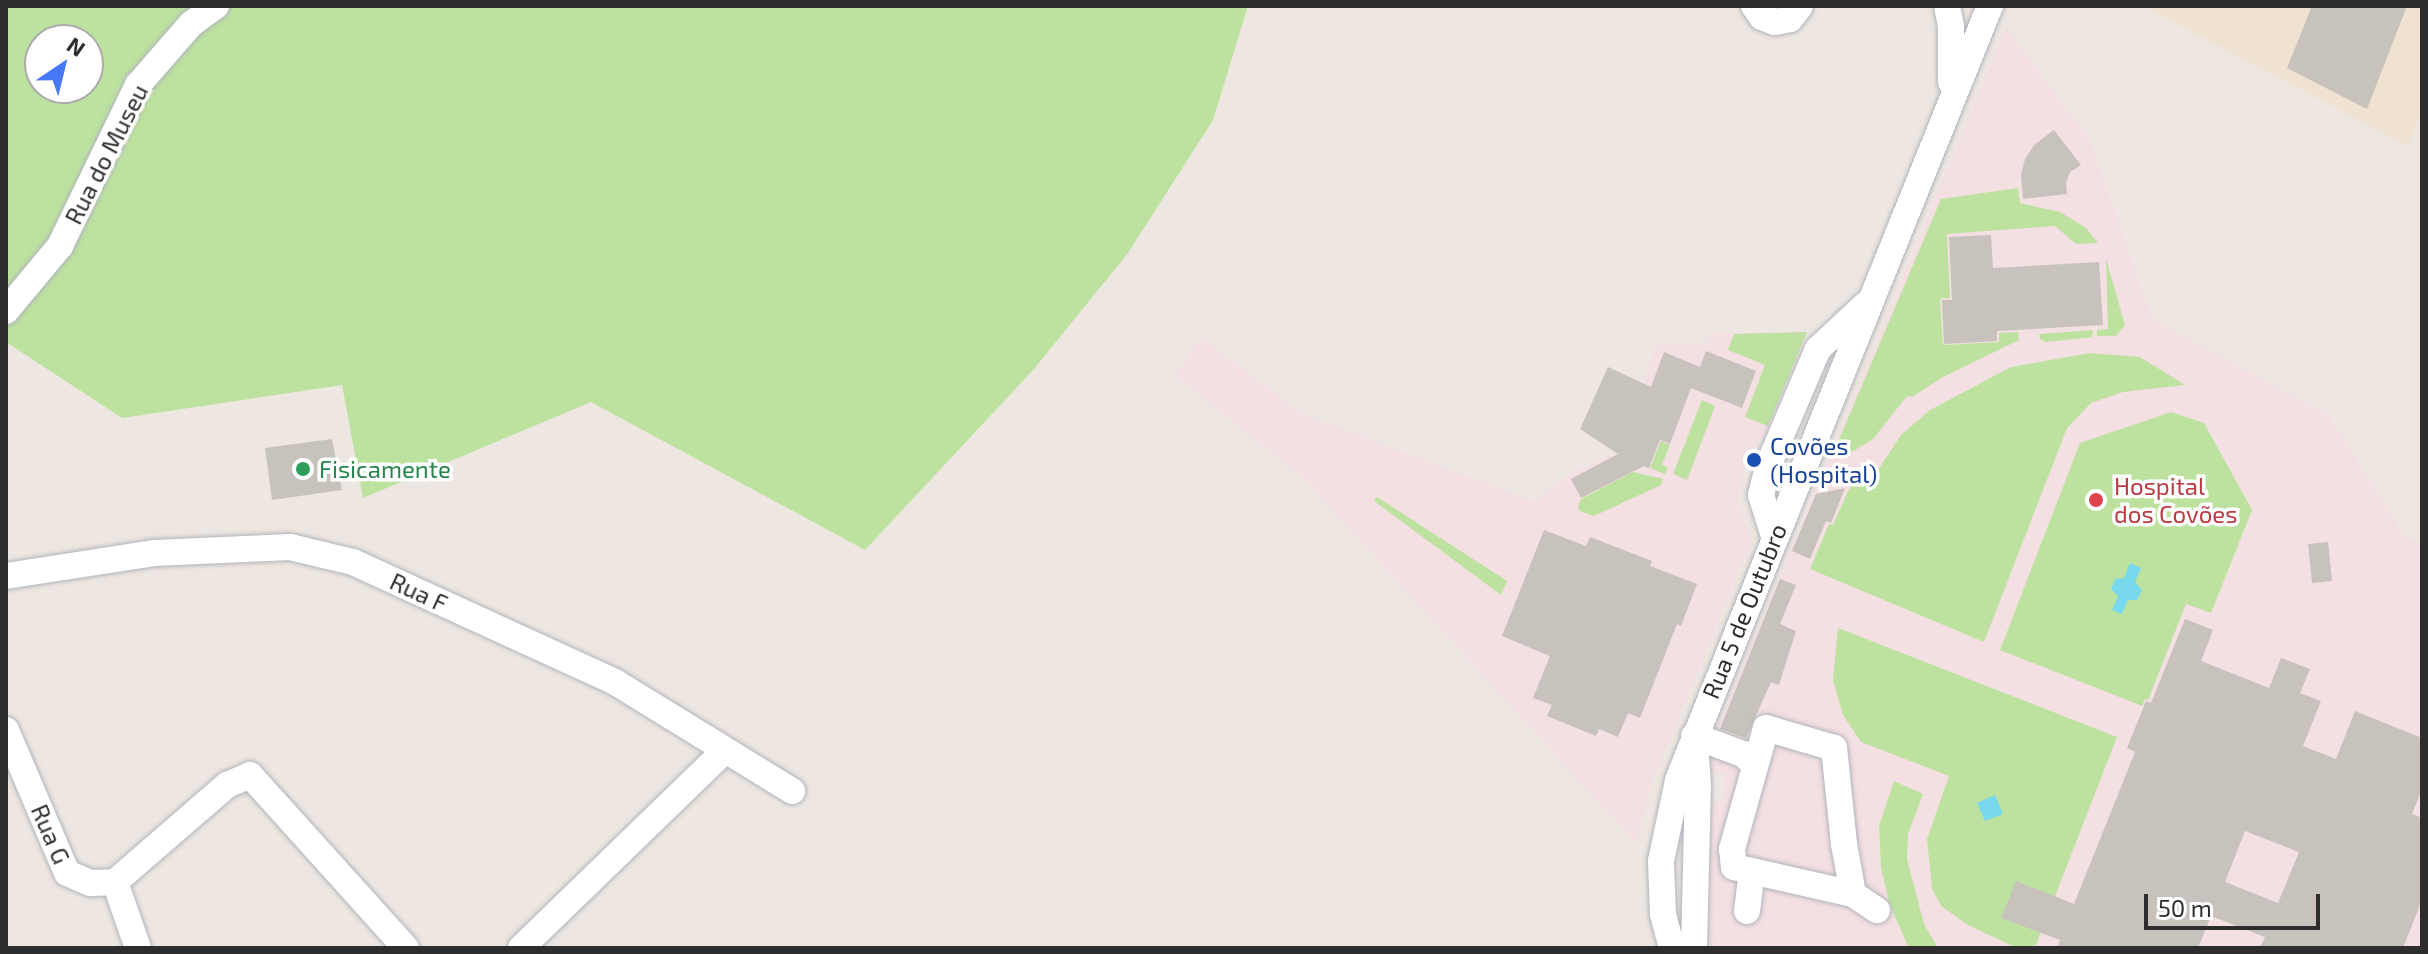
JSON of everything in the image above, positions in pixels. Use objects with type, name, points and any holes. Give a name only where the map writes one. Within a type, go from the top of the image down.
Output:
[{"type":"street","name":"Rua do Museu","points":[[6,311],[60,246],[138,85],[191,24],[216,6]]},
{"type":"street","points":[[1754,6],[1762,17],[1775,22],[1790,19],[1800,6]]},
{"type":"street","name":"Rua 5 de Outubro","points":[[1947,6],[1953,61],[1949,105]]},
{"type":"street","name":"Rua 5 de Outubro","points":[[1672,948],[1663,914],[1661,861],[1667,819],[1694,736],[1990,6]]},
{"type":"street","name":"Rua F","points":[[6,576],[155,553],[290,547],[353,562],[615,682],[792,791]]},
{"type":"street","points":[[1853,894],[1844,844],[1834,748],[1766,728],[1732,849],[1734,867],[1853,894],[1877,910]]},
{"type":"street","name":"Rua G","points":[[6,730],[67,873],[91,883],[115,882]]},
{"type":"street","points":[[1694,948],[1698,785],[1694,736],[1743,754],[1755,765]]},
{"type":"street","points":[[521,948],[725,750]]},
{"type":"street","points":[[138,948],[115,882],[227,785],[250,775],[406,948]]},
{"type":"street","points":[[1747,911],[1752,871]]},
{"type":"street","points":[[1653,948],[1663,914]]},
{"type":"shaded area","points":[[2143,6],[2422,6],[2422,109],[2408,146]]},
{"type":"shaded area","name":"Hospital dos Covões","points":[[2006,28],[2090,141],[2152,319],[2329,416],[2405,538],[2422,543],[2422,948],[1710,948],[1711,802],[1724,801],[1725,774],[1711,773],[1714,737]]},
{"type":"shaded area","points":[[1808,331],[1763,441],[1757,439],[1742,474],[1737,503],[1751,539],[1651,785],[1636,843],[1302,476],[1176,376],[1201,338],[1300,413],[1535,502],[1570,473],[1614,454],[1658,343],[1707,343],[1711,334]]},
{"type":"green space","points":[[6,6],[1248,6],[1213,120],[1128,253],[1034,369],[865,550],[591,402],[363,498],[342,385],[122,418],[6,342]]},
{"type":"green space","points":[[2018,188],[2020,203],[2060,212],[2086,228],[2098,243],[2076,244],[2055,226],[1947,234],[1950,298],[1940,299],[1943,345],[1999,342],[1999,333],[2018,332],[2019,340],[1943,377],[1912,397],[1907,396],[1873,439],[1842,458],[1832,456],[1941,199]]},
{"type":"green space","points":[[2106,259],[2125,325],[2116,336],[2097,336],[2097,330],[2108,329]]},
{"type":"green space","points":[[2093,330],[2092,337],[2046,342],[2040,339],[2040,334]]},
{"type":"green space","points":[[1807,332],[1768,426],[1745,417],[1765,365],[1728,350],[1734,334]]},
{"type":"green space","points":[[2090,353],[2140,357],[2185,385],[2123,392],[2091,403],[2067,428],[1984,642],[1810,569],[1829,524],[1833,525],[1850,487],[1872,479],[1901,435],[1930,410],[2011,367]]},
{"type":"green space","points":[[1702,400],[1715,406],[1687,480],[1673,474]]},
{"type":"green space","points":[[2171,412],[2204,423],[2252,510],[2211,613],[2186,604],[2148,700],[2145,699],[2142,706],[2000,650],[2080,443]]},
{"type":"green space","points":[[1661,441],[1670,445],[1662,465],[1668,468],[1665,474],[1650,468]]},
{"type":"green space","points":[[1633,472],[1663,479],[1661,485],[1594,516],[1580,511],[1578,506],[1581,499]]},
{"type":"green space","points":[[1377,497],[1507,581],[1501,595],[1374,501]]},
{"type":"green space","points":[[1838,628],[2117,737],[2036,945],[2017,948],[1968,925],[1941,906],[1932,889],[1927,839],[1949,776],[1861,742],[1843,715],[1833,680]]},
{"type":"green space","points":[[1894,781],[1923,794],[1908,834],[1907,859],[1924,924],[1938,948],[1909,948],[1890,905],[1881,868],[1879,826]]},
{"type":"water","points":[[2130,563],[2141,568],[2135,582],[2142,590],[2137,600],[2128,600],[2122,614],[2112,610],[2118,596],[2111,589],[2115,579],[2124,578]]},
{"type":"water","points":[[1995,795],[2003,814],[1985,821],[1977,803]]},
{"type":"building","points":[[2312,6],[2407,6],[2367,109],[2287,68]]},
{"type":"building","points":[[2054,130],[2081,165],[2070,172],[2066,183],[2067,194],[2023,199],[2021,175],[2025,159],[2034,145]]},
{"type":"building","points":[[1991,235],[1993,268],[2099,262],[2103,325],[1997,331],[1997,341],[1944,344],[1942,300],[1952,300],[1949,237]]},
{"type":"building","points":[[1706,351],[1756,371],[1742,408],[1691,388],[1670,444],[1660,440],[1649,468],[1644,466],[1581,498],[1571,479],[1618,454],[1580,429],[1608,367],[1651,387],[1664,352],[1700,367]]},
{"type":"building","name":"Fisicamente","points":[[332,439],[342,490],[272,500],[265,448]]},
{"type":"building","points":[[1845,488],[1831,523],[1826,521],[1810,559],[1792,551],[1816,494]]},
{"type":"building","points":[[1544,530],[1586,546],[1590,537],[1652,561],[1650,566],[1697,584],[1681,626],[1677,624],[1640,718],[1628,713],[1618,737],[1599,729],[1596,736],[1547,716],[1552,705],[1533,698],[1550,656],[1502,636]]},
{"type":"building","points":[[2328,542],[2332,581],[2312,583],[2308,544]]},
{"type":"building","points":[[1780,579],[1796,585],[1780,624],[1796,631],[1779,685],[1771,682],[1746,738],[1720,729]]},
{"type":"building","points":[[2185,619],[2213,630],[2201,661],[2269,688],[2281,658],[2310,669],[2300,693],[2321,701],[2303,746],[2336,759],[2355,711],[2422,738],[2422,789],[2412,814],[2422,818],[2422,900],[2403,948],[2260,948],[2265,937],[2211,916],[2198,948],[2057,948],[2060,940],[2001,918],[2016,881],[2074,904],[2135,752],[2127,748],[2146,701],[2151,703]],"holes":[[[2245,831],[2299,852],[2278,903],[2225,882]]]},
{"type":"place","name":"Covões (Hospital)","points":[[1754,460]]},
{"type":"place","name":"Fisicamente","points":[[303,469]]},
{"type":"place","name":"Hospital dos Covões","points":[[2096,500]]}]
